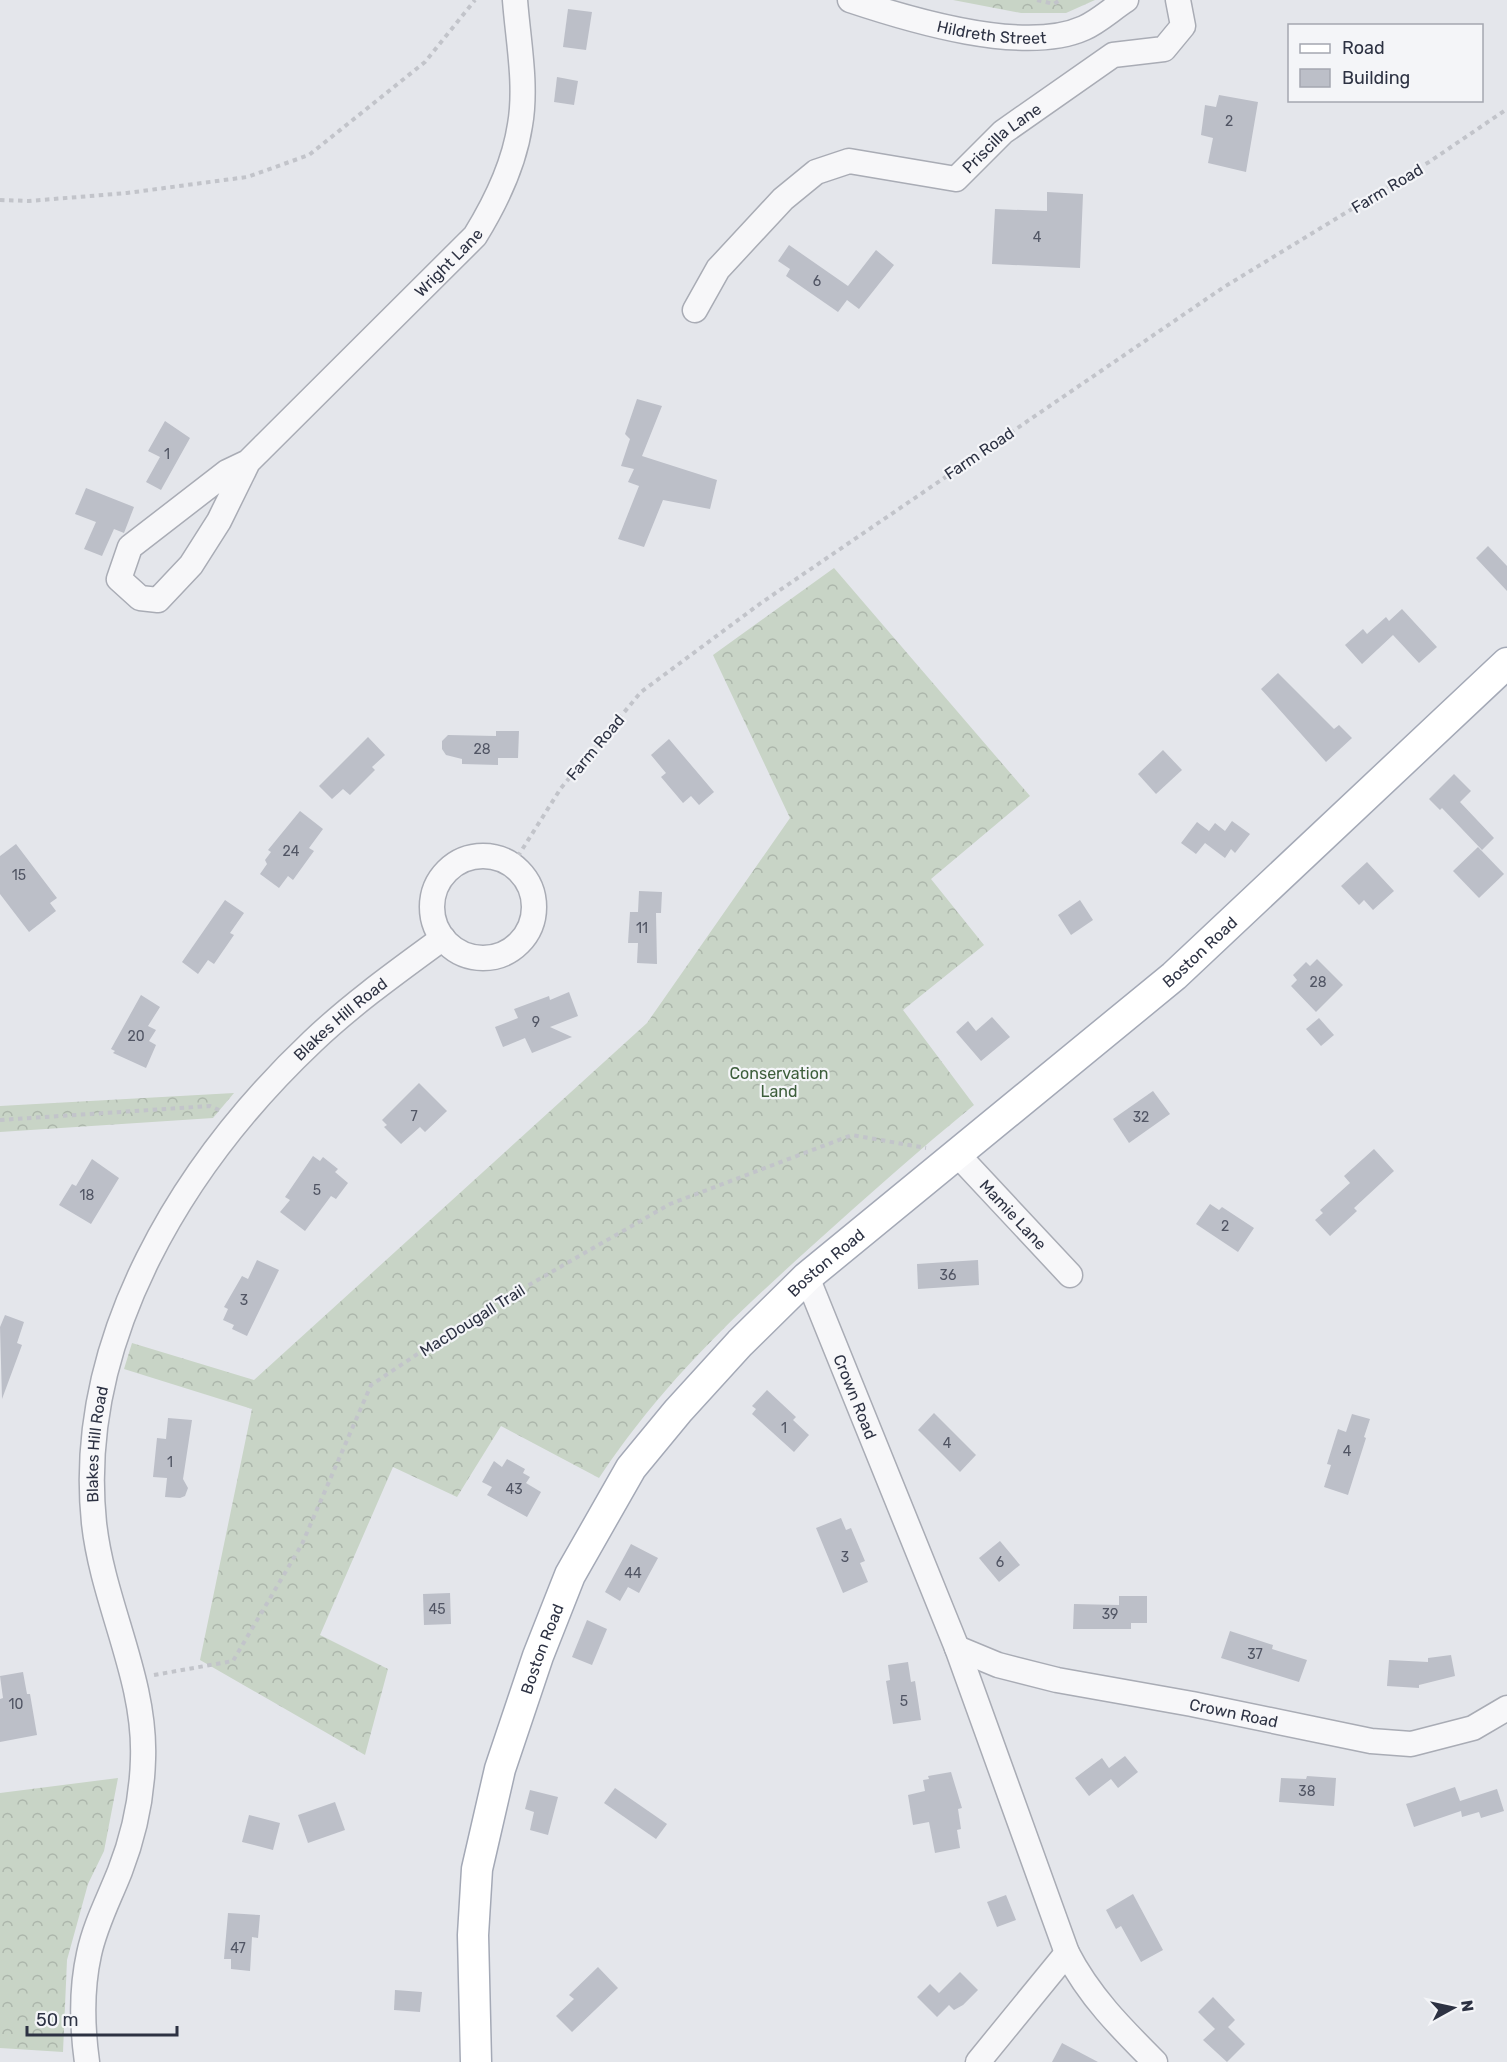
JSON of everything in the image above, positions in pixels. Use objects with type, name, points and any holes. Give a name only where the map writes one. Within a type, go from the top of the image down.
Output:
[{"type":"main road","name":"Boston Road","points":[[476,2062],[473,1935],[477,1869],[500,1769],[538,1656],[570,1575],[631,1468],[678,1411],[740,1343],[807,1277],[1174,976],[1507,663]]},
{"type":"street","name":"Wright Lane","points":[[248,462],[227,472],[130,547],[119,579],[140,598],[158,600],[196,556],[219,521],[248,462],[374,334],[430,283],[475,236],[493,206],[504,179],[520,125],[521,76],[515,0]]},
{"type":"street","name":"Hildreth Street","points":[[850,0],[898,16],[1007,38],[1040,39],[1085,28],[1126,0]]},
{"type":"street","name":"Priscilla Lane","points":[[695,310],[718,269],[783,199],[816,172],[849,161],[956,179],[1003,132],[1113,55],[1164,50],[1183,26],[1178,0]]},
{"type":"street","points":[[474,856],[498,857],[513,864],[530,884],[535,902],[530,928],[521,942],[507,953],[481,958],[456,950],[443,938],[433,916],[432,900],[437,884],[446,871],[459,861],[474,856]]},
{"type":"street","name":"Blakes Hill Road","points":[[87,2062],[82,2011],[89,1952],[97,1924],[130,1842],[141,1784],[142,1729],[134,1678],[109,1596],[94,1523],[93,1452],[103,1381],[123,1316],[151,1254],[178,1207],[241,1120],[278,1077],[338,1018],[443,938]]},
{"type":"street","name":"Mamie Lane","points":[[957,1153],[1070,1275]]},
{"type":"street","name":"Crown Road","points":[[807,1277],[957,1648],[1067,1953],[1079,1977],[1099,2004],[1155,2062]]},
{"type":"street","name":"Crown Road","points":[[957,1648],[999,1665],[1057,1680],[1192,1704],[1371,1741],[1411,1744],[1473,1728],[1507,1708]]},
{"type":"street","points":[[978,2062],[1067,1953]]},
{"type":"path","points":[[0,200],[29,201],[116,194],[247,177],[309,155],[425,62],[475,0]]},
{"type":"path","points":[[1036,0],[1054,4],[1060,0]]},
{"type":"path","name":"Farm Road","points":[[513,864],[561,788],[641,692],[790,583],[1205,300],[1429,162],[1507,109]]},
{"type":"path","points":[[0,1120],[210,1106],[241,1120]]},
{"type":"path","name":"MacDougall Trail","points":[[134,1678],[233,1661],[302,1544],[370,1385],[473,1317],[670,1204],[852,1136],[957,1153]]},
{"type":"green space","points":[[953,0],[1095,0],[1066,13],[1021,13]]},
{"type":"green space","name":"Conservation Land","points":[[834,568],[1030,796],[931,879],[984,945],[903,1010],[974,1105],[783,1272],[698,1354],[647,1413],[599,1478],[501,1426],[457,1497],[393,1467],[320,1635],[388,1669],[365,1755],[200,1660],[252,1409],[124,1369],[132,1343],[254,1380],[647,1023],[790,818],[713,655]]},
{"type":"green space","points":[[234,1093],[213,1118],[0,1132],[0,1106]]},
{"type":"green space","points":[[118,1778],[104,1851],[88,1884],[67,1960],[63,2052],[0,2048],[0,1793]]},
{"type":"building","points":[[568,9],[592,12],[586,50],[563,47]]},
{"type":"building","points":[[557,77],[578,81],[574,105],[554,102]]},
{"type":"building","points":[[1219,95],[1258,102],[1246,172],[1208,163],[1213,138],[1201,135],[1205,105],[1216,107]]},
{"type":"building","points":[[1047,192],[1083,194],[1080,268],[992,264],[995,209],[1047,211]]},
{"type":"building","points":[[789,245],[848,286],[876,250],[894,265],[859,309],[847,300],[838,312],[786,276],[790,269],[778,261]]},
{"type":"building","points":[[637,399],[662,406],[642,456],[717,480],[710,509],[663,500],[644,547],[618,539],[639,486],[628,482],[634,469],[621,466],[630,439],[625,434]]},
{"type":"building","points":[[165,421],[190,438],[161,490],[146,482],[160,457],[148,451]]},
{"type":"building","points":[[86,488],[134,507],[124,533],[114,529],[102,556],[84,549],[96,522],[75,514]]},
{"type":"building","points":[[1488,546],[1507,566],[1507,591],[1476,558]]},
{"type":"building","points":[[1402,609],[1437,647],[1419,663],[1393,635],[1362,664],[1345,645],[1363,629],[1367,634],[1386,617],[1389,621]]},
{"type":"building","points":[[1278,673],[1334,729],[1339,725],[1352,738],[1326,762],[1261,689]]},
{"type":"building","points":[[496,731],[519,731],[518,758],[498,758],[498,765],[462,764],[462,759],[446,755],[442,749],[442,741],[448,735],[496,736]]},
{"type":"building","points":[[368,737],[385,755],[372,767],[375,770],[350,795],[343,789],[332,799],[319,786]]},
{"type":"building","points":[[669,739],[714,792],[699,805],[691,796],[683,803],[661,777],[666,773],[651,755]]},
{"type":"building","points":[[1163,750],[1182,770],[1156,794],[1138,774]]},
{"type":"building","points":[[1454,774],[1471,791],[1460,802],[1494,838],[1482,850],[1442,808],[1440,810],[1429,799]]},
{"type":"building","points":[[300,811],[323,829],[309,848],[314,851],[293,880],[288,876],[279,888],[260,874],[271,852],[268,850]]},
{"type":"building","points":[[1232,821],[1250,834],[1235,853],[1231,849],[1225,858],[1205,843],[1196,854],[1181,843],[1197,822],[1209,831],[1215,823],[1225,831]]},
{"type":"building","points":[[16,844],[57,898],[50,903],[56,911],[29,932],[0,894],[0,856]]},
{"type":"building","points":[[1478,847],[1504,874],[1479,898],[1453,871]]},
{"type":"building","points":[[1367,862],[1394,891],[1373,910],[1364,900],[1359,905],[1341,886]]},
{"type":"building","points":[[639,891],[662,892],[661,913],[656,913],[657,964],[637,963],[638,943],[628,943],[630,912],[638,912]]},
{"type":"building","points":[[225,900],[244,913],[230,933],[234,935],[214,964],[208,960],[198,974],[182,962]]},
{"type":"building","points":[[1080,900],[1093,920],[1071,935],[1058,915]]},
{"type":"building","points":[[1317,959],[1343,985],[1316,1012],[1291,986],[1297,980],[1293,975],[1306,962],[1310,966]]},
{"type":"building","points":[[569,992],[578,1016],[550,1027],[572,1037],[532,1053],[525,1038],[503,1047],[495,1027],[518,1018],[514,1009],[549,996],[550,1000]]},
{"type":"building","points":[[141,995],[160,1007],[148,1026],[156,1030],[149,1041],[156,1045],[146,1068],[113,1053],[115,1051],[111,1049]]},
{"type":"building","points":[[992,1017],[1010,1037],[981,1061],[956,1032],[968,1021],[976,1031]]},
{"type":"building","points":[[1319,1018],[1334,1035],[1321,1046],[1306,1029]]},
{"type":"building","points":[[419,1083],[447,1111],[425,1132],[420,1127],[401,1144],[384,1127],[387,1125],[382,1120]]},
{"type":"building","points":[[1153,1091],[1170,1114],[1129,1143],[1113,1119]]},
{"type":"building","points":[[1374,1149],[1394,1171],[1354,1208],[1357,1211],[1330,1236],[1315,1220],[1323,1213],[1320,1210],[1350,1183],[1344,1176]]},
{"type":"building","points":[[313,1156],[320,1161],[323,1157],[338,1169],[335,1172],[348,1183],[336,1199],[331,1196],[305,1231],[280,1212],[290,1200],[285,1197]]},
{"type":"building","points":[[92,1159],[119,1178],[91,1224],[59,1205],[72,1184],[76,1186]]},
{"type":"building","points":[[1210,1204],[1219,1210],[1222,1207],[1254,1228],[1238,1252],[1196,1224]]},
{"type":"building","points":[[257,1260],[279,1270],[247,1336],[232,1329],[234,1325],[223,1320],[228,1309],[224,1307],[242,1276],[248,1279]]},
{"type":"building","points":[[978,1260],[979,1285],[918,1289],[917,1264]]},
{"type":"building","points":[[5,1315],[24,1322],[17,1343],[22,1345],[2,1399],[0,1327]]},
{"type":"building","points":[[767,1390],[796,1417],[793,1420],[809,1435],[794,1452],[752,1414],[756,1409],[752,1406]]},
{"type":"building","points":[[934,1413],[976,1455],[960,1472],[918,1430]]},
{"type":"building","points":[[1352,1414],[1370,1419],[1348,1495],[1324,1487],[1331,1465],[1327,1464],[1338,1429],[1346,1432]]},
{"type":"building","points":[[168,1418],[192,1420],[183,1479],[188,1488],[185,1496],[180,1498],[165,1497],[167,1478],[153,1477],[157,1438],[166,1439]]},
{"type":"building","points":[[507,1459],[525,1469],[523,1473],[530,1477],[526,1483],[541,1492],[527,1517],[487,1495],[492,1487],[482,1482],[494,1461],[502,1467]]},
{"type":"building","points":[[841,1518],[846,1530],[851,1528],[865,1561],[860,1563],[868,1582],[843,1593],[816,1528]]},
{"type":"building","points":[[1000,1541],[1020,1565],[999,1582],[979,1558]]},
{"type":"building","points":[[631,1544],[658,1558],[639,1593],[628,1587],[620,1601],[605,1592]]},
{"type":"building","points":[[450,1593],[451,1624],[424,1625],[423,1594]]},
{"type":"building","points":[[1119,1596],[1147,1596],[1147,1623],[1131,1623],[1131,1629],[1073,1629],[1074,1604],[1119,1605]]},
{"type":"building","points":[[587,1620],[607,1629],[592,1665],[572,1657]]},
{"type":"building","points":[[1230,1631],[1273,1645],[1272,1649],[1307,1660],[1299,1682],[1221,1658]]},
{"type":"building","points":[[1451,1655],[1455,1676],[1419,1685],[1419,1688],[1387,1686],[1389,1660],[1428,1662],[1428,1658]]},
{"type":"building","points":[[908,1662],[911,1682],[915,1681],[921,1720],[893,1724],[886,1681],[890,1680],[888,1665]]},
{"type":"building","points":[[23,1672],[27,1694],[30,1694],[37,1735],[0,1742],[0,1699],[3,1698],[0,1676]]},
{"type":"building","points":[[1125,1756],[1138,1772],[1118,1788],[1111,1779],[1089,1796],[1075,1778],[1102,1758],[1109,1768]]},
{"type":"building","points":[[951,1772],[962,1808],[958,1809],[961,1829],[957,1830],[960,1848],[935,1853],[929,1822],[913,1825],[908,1795],[925,1791],[923,1780],[929,1779],[928,1776]]},
{"type":"building","points":[[1307,1776],[1336,1778],[1334,1806],[1279,1802],[1281,1778],[1306,1779]]},
{"type":"building","points":[[1455,1787],[1460,1801],[1497,1789],[1504,1811],[1481,1818],[1479,1812],[1462,1817],[1461,1811],[1414,1827],[1406,1804]]},
{"type":"building","points":[[615,1788],[667,1824],[656,1839],[604,1803]]},
{"type":"building","points":[[530,1790],[558,1797],[548,1835],[530,1830],[534,1812],[525,1809]]},
{"type":"building","points":[[335,1802],[345,1830],[308,1843],[298,1815]]},
{"type":"building","points":[[249,1815],[280,1823],[273,1850],[242,1842]]},
{"type":"building","points":[[1133,1894],[1163,1950],[1141,1962],[1121,1926],[1116,1929],[1106,1910]]},
{"type":"building","points":[[1006,1895],[1016,1920],[997,1927],[987,1902]]},
{"type":"building","points":[[228,1913],[260,1915],[258,1938],[252,1937],[250,1971],[231,1969],[231,1959],[224,1959]]},
{"type":"building","points":[[598,1967],[618,1988],[572,2032],[556,2016],[574,1999],[569,1995]]},
{"type":"building","points":[[960,1972],[978,1990],[963,2005],[954,2010],[949,2005],[937,2017],[917,1997],[930,1984],[939,1993]]},
{"type":"building","points":[[395,1990],[422,1992],[420,2012],[394,2010]]},
{"type":"building","points":[[1213,1997],[1235,2020],[1228,2027],[1245,2044],[1227,2062],[1203,2040],[1215,2029],[1198,2012]]},
{"type":"building","points":[[1062,2043],[1098,2062],[1052,2062]]}]
